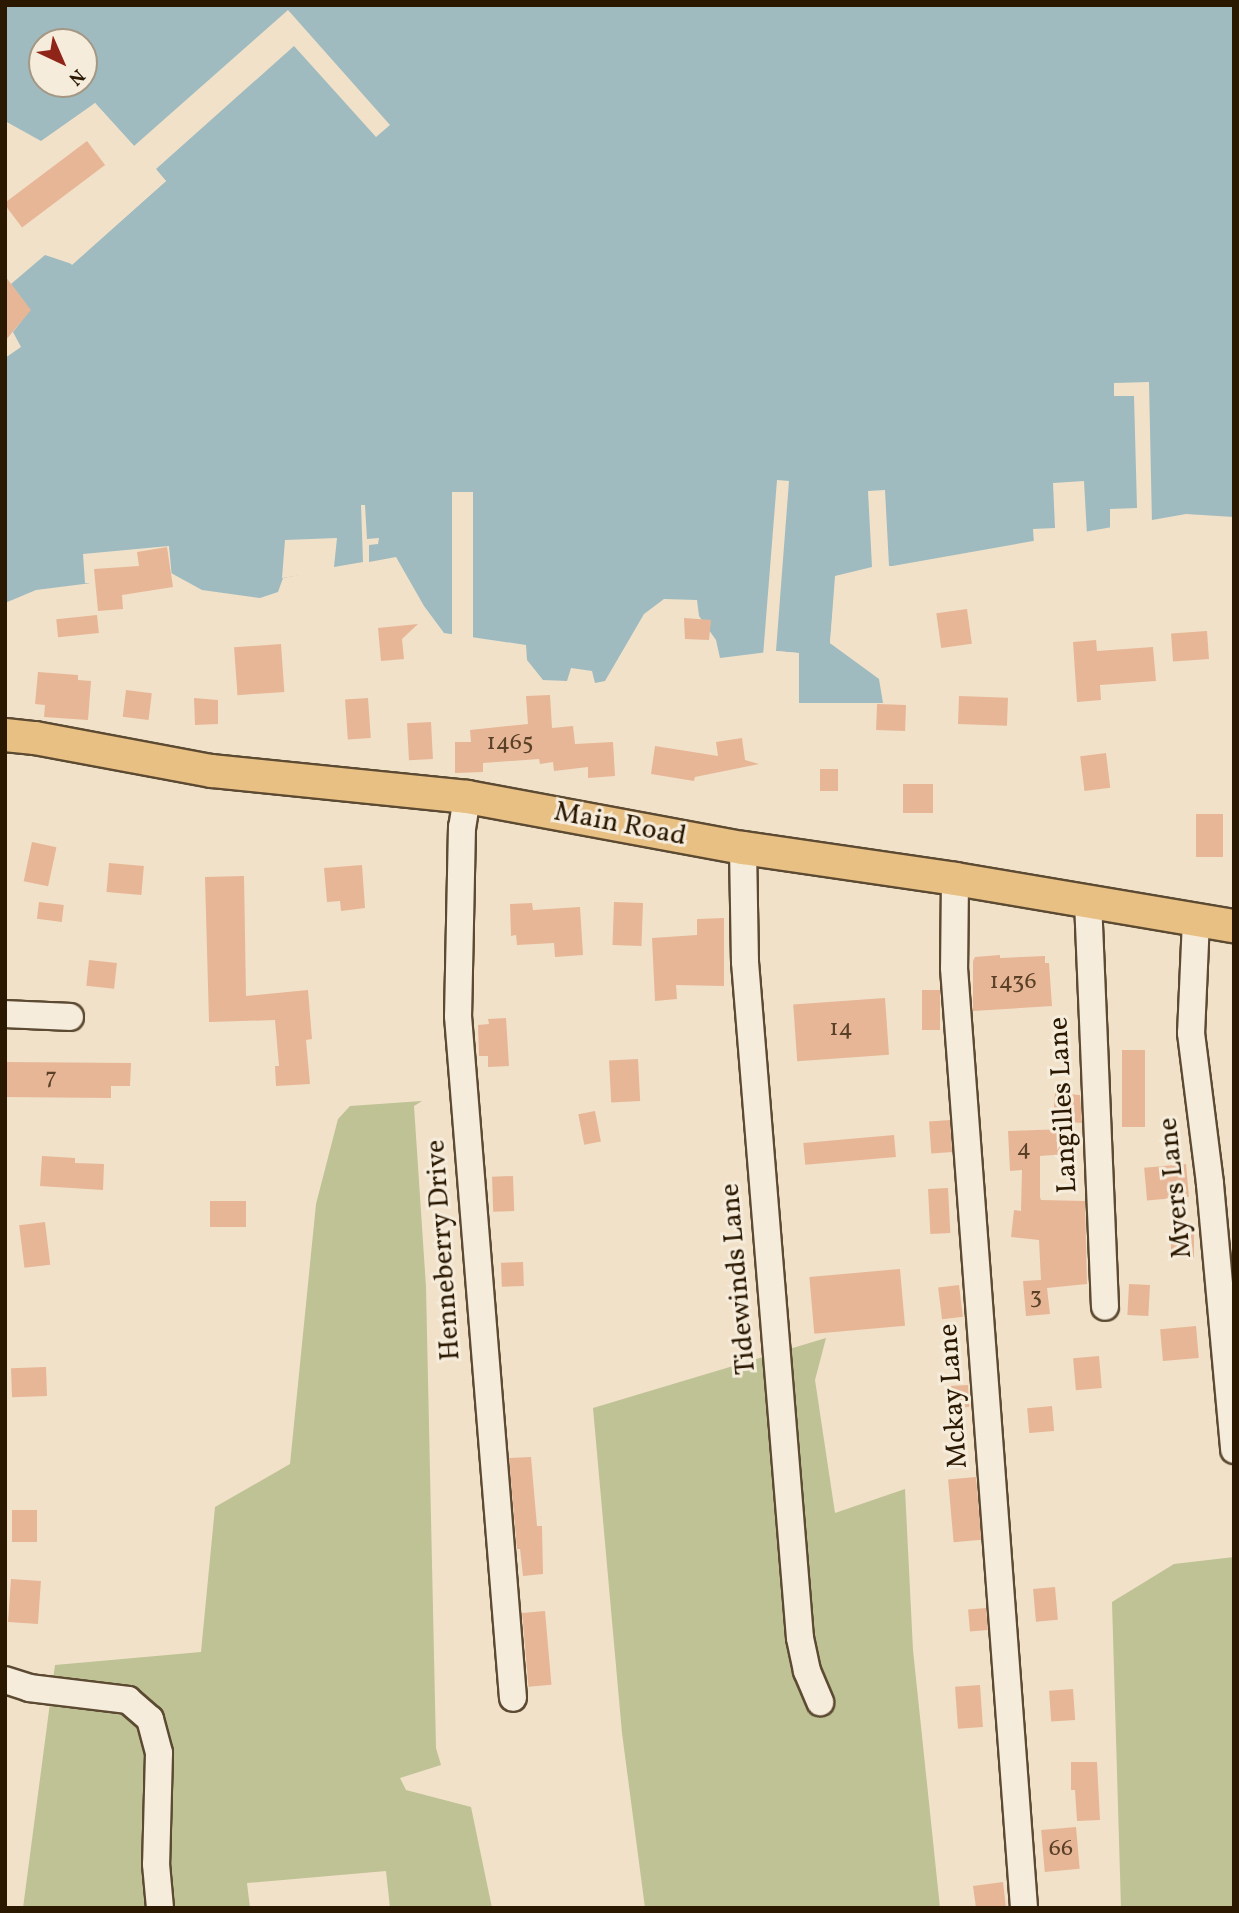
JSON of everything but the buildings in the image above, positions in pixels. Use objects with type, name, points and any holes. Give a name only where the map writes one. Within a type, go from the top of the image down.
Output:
[{"type":"main road","name":"Main Road","points":[[5,735],[35,738],[212,771],[467,797],[743,848],[955,879],[1234,926]]},
{"type":"street","name":"Henneberry Drive","points":[[467,797],[463,827],[458,1016],[513,1698]]},
{"type":"street","name":"Tidewinds Lane","points":[[743,848],[745,962],[800,1638],[807,1671],[820,1702]]},
{"type":"street","name":"Mckay Lane","points":[[955,879],[954,968],[1024,1908]]},
{"type":"street","name":"Langilles Lane","points":[[1088,901],[1105,1307]]},
{"type":"street","name":"Myers Lane","points":[[1196,920],[1191,1033],[1210,1184],[1234,1450]]},
{"type":"street","points":[[5,1014],[70,1017]]},
{"type":"street","points":[[5,1680],[29,1688],[128,1700],[150,1719],[159,1753],[156,1864],[160,1908]]},
{"type":"green space","points":[[422,1101],[414,1106],[426,1287],[436,1748],[441,1765],[400,1778],[406,1790],[471,1807],[492,1908],[390,1908],[386,1871],[247,1883],[250,1908],[23,1908],[55,1665],[201,1652],[215,1507],[290,1464],[316,1204],[338,1119],[350,1106]]},
{"type":"green space","points":[[826,1338],[815,1380],[835,1513],[905,1489],[913,1650],[940,1908],[645,1908],[622,1733],[593,1408]]},
{"type":"green space","points":[[1234,1557],[1234,1908],[1121,1908],[1112,1602],[1174,1564]]},
{"type":"water","points":[[5,5],[1234,5],[1234,517],[1186,514],[836,576],[830,643],[879,679],[883,703],[798,703],[798,653],[776,651],[720,658],[716,640],[699,616],[697,600],[664,599],[644,614],[605,681],[595,683],[592,671],[571,668],[567,681],[543,680],[527,660],[526,645],[444,633],[424,606],[396,557],[283,578],[278,592],[260,598],[202,590],[171,573],[36,590],[5,603],[5,358],[21,347],[13,332],[30,310],[11,284],[45,255],[72,264],[166,181],[95,103],[41,141],[5,121]]},
{"type":"pier","points":[[288,10],[390,125],[376,137],[294,46],[156,169],[166,181],[72,265],[67,259],[71,261],[161,181],[94,107],[72,123],[95,103],[134,146]]},
{"type":"pier","points":[[1149,382],[1152,524],[1110,531],[1110,509],[1137,508],[1134,396],[1114,396],[1114,383]]},
{"type":"pier","points":[[777,480],[789,481],[776,651],[799,653],[799,707],[795,703],[795,656],[763,656]]},
{"type":"pier","points":[[1084,481],[1087,535],[1034,544],[1033,529],[1055,528],[1053,483]]},
{"type":"pier","points":[[885,490],[889,566],[909,567],[839,579],[834,641],[878,673],[875,675],[830,643],[835,576],[872,567],[868,491]]},
{"type":"pier","points":[[452,492],[473,492],[473,638],[452,638]]},
{"type":"pier","points":[[361,505],[365,505],[367,539],[379,538],[378,544],[369,545],[369,565],[282,578],[285,540],[337,538],[334,567],[363,562]]},
{"type":"pier","points":[[169,546],[172,578],[90,587],[89,583],[85,583],[83,554]]}]
